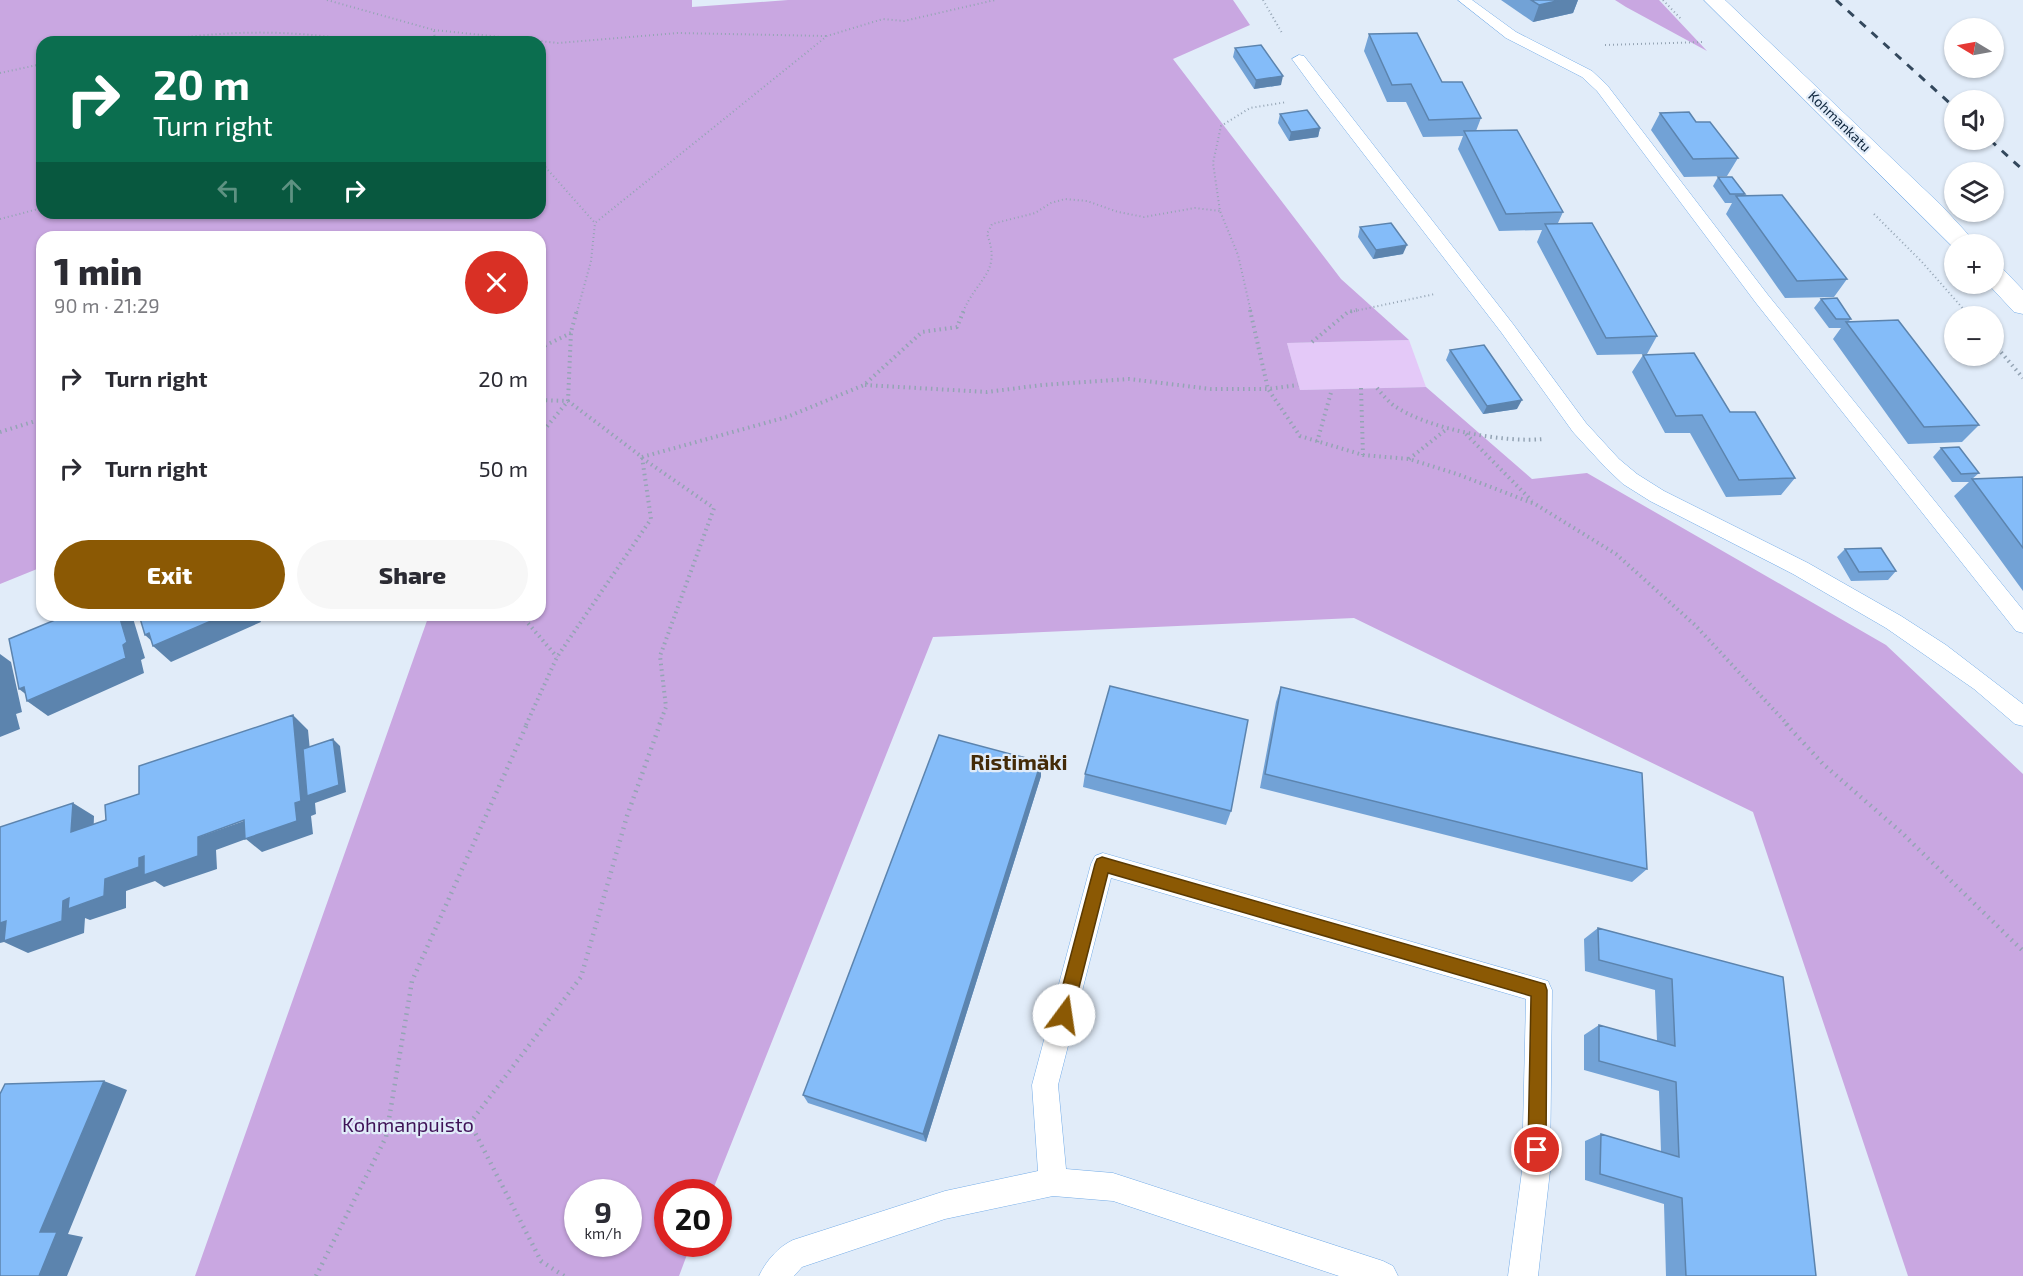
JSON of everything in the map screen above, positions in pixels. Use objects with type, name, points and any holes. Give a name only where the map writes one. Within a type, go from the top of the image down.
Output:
[{"type":"street","name":"Kohmankatu","points":[[1714,0],[1956,234]]},
{"type":"street","points":[[2004,286],[2023,306]]},
{"type":"lane","points":[[1464,0],[1511,35],[1587,74],[1602,88],[1748,280],[2023,625]]},
{"type":"lane","points":[[1299,59],[1586,434],[1631,480],[1657,496],[1830,584],[1904,628],[1991,689],[2023,717]]},
{"type":"lane","points":[[1053,1182],[1046,1085],[1102,864],[1539,990],[1536,1171],[1523,1276]]},
{"type":"lane","points":[[774,1276],[793,1255],[945,1205],[1053,1182],[1113,1187],[1383,1276]]},
{"type":"path","points":[[327,0],[434,30],[491,36]]},
{"type":"path","points":[[546,42],[558,43],[678,33],[827,36],[884,19],[904,21],[995,0]]},
{"type":"path","points":[[1263,0],[1272,18]]},
{"type":"path","points":[[434,30],[434,36]]},
{"type":"path","points":[[182,36],[285,33],[311,36]]},
{"type":"path","points":[[546,428],[568,401],[571,332],[591,261],[595,223],[827,36]]},
{"type":"path","points":[[1562,60],[1579,48],[1703,42]]},
{"type":"path","points":[[0,73],[36,65]]},
{"type":"path","points":[[1325,95],[1250,108],[1221,126],[1213,163],[1220,211],[1238,255],[1268,389],[1300,436],[1363,455],[1409,459],[1457,474],[1535,504],[1616,554],[1695,625],[1823,764],[1902,832],[2023,951]]},
{"type":"path","points":[[546,168],[595,223]]},
{"type":"path","points":[[642,458],[787,417],[864,384],[922,332],[957,327],[970,296],[992,266],[995,250],[987,234],[992,224],[1035,213],[1052,203],[1065,200],[1087,201],[1118,212],[1144,217],[1195,208],[1220,211]]},
{"type":"path","points":[[0,219],[36,210]]},
{"type":"path","points":[[1312,342],[1348,312],[1474,287]]},
{"type":"path","points":[[546,345],[571,332]]},
{"type":"path","points":[[2004,356],[2023,378]]},
{"type":"path","points":[[864,384],[987,392],[1128,379],[1211,389],[1268,389],[1298,386]]},
{"type":"path","points":[[1361,388],[1363,455]]},
{"type":"path","points":[[1377,388],[1392,405],[1426,420],[1466,433],[1534,440],[1586,434]]},
{"type":"path","points":[[1317,442],[1332,389]]},
{"type":"path","points":[[546,400],[568,401],[642,458],[714,508],[660,656],[666,707],[627,816],[581,977],[470,1123],[542,1261],[564,1276]]},
{"type":"path","points":[[0,432],[36,422]]},
{"type":"path","points":[[1409,459],[1449,428]]},
{"type":"path","points":[[1466,433],[1535,504]]},
{"type":"path","points":[[316,1276],[386,1137],[412,981],[557,657],[651,519],[642,458]]},
{"type":"path","points":[[526,621],[557,657]]},
{"type":"shaded area","points":[[1409,340],[1426,387],[1300,390],[1287,343]]},
{"type":"green space","name":"Kohmanpuisto","points":[[0,0],[692,0],[692,7],[788,0],[1233,0],[1250,25],[1173,59],[1341,279],[1409,340],[1287,343],[1300,390],[1426,387],[1532,479],[1587,473],[1886,645],[2023,774],[2023,1276],[1908,1276],[1753,812],[1354,618],[933,637],[717,1179],[654,1179],[654,1257],[686,1257],[679,1276],[195,1276],[427,621],[546,621],[546,231],[36,231],[36,569],[0,584]]},
{"type":"green space","points":[[1615,0],[1659,0],[1707,51],[1626,7]]},
{"type":"building","points":[[1531,0],[1561,0],[1539,5]]},
{"type":"building","points":[[1417,33],[1442,82],[1462,82],[1481,118],[1429,120],[1411,84],[1392,85],[1369,34]]},
{"type":"building","points":[[1261,45],[1283,76],[1256,80],[1235,48]]},
{"type":"building","points":[[1307,110],[1320,128],[1291,132],[1280,114]]},
{"type":"building","points":[[1689,112],[1696,122],[1710,122],[1738,158],[1693,159],[1660,113]]},
{"type":"building","points":[[1517,130],[1563,212],[1506,214],[1464,131]]},
{"type":"building","points":[[1718,177],[1732,177],[1745,194],[1730,194]]},
{"type":"building","points":[[1782,195],[1847,279],[1797,281],[1736,196]]},
{"type":"building","points":[[1391,223],[1407,245],[1376,250],[1360,227]]},
{"type":"building","points":[[1592,223],[1657,336],[1606,338],[1545,224]]},
{"type":"building","points":[[1837,298],[1851,319],[1836,319],[1821,299]]},
{"type":"building","points":[[1898,320],[1979,425],[1924,427],[1846,322]]},
{"type":"building","points":[[1484,345],[1522,400],[1487,406],[1450,350]]},
{"type":"building","points":[[1694,353],[1730,412],[1755,412],[1795,478],[1739,480],[1702,415],[1676,416],[1643,355]]},
{"type":"building","points":[[1959,447],[1979,473],[1961,474],[1941,448]]},
{"type":"building","points":[[2023,477],[2023,548],[1972,479]]},
{"type":"building","points":[[1881,548],[1896,571],[1859,572],[1845,549]]},
{"type":"building","points":[[52,621],[121,621],[127,642],[123,645],[126,658],[27,701],[24,687],[19,689],[9,639]]},
{"type":"building","points":[[141,621],[211,621],[153,646],[149,633],[145,635]]},
{"type":"building","points":[[1110,686],[1248,720],[1231,811],[1085,774]]},
{"type":"building","points":[[1281,687],[1642,773],[1647,869],[1265,774]]},
{"type":"building","points":[[293,715],[301,801],[295,803],[297,821],[245,839],[244,820],[198,837],[198,856],[144,875],[144,856],[139,858],[139,867],[105,879],[104,896],[68,909],[69,898],[63,901],[62,921],[4,941],[6,921],[0,923],[0,827],[73,803],[71,832],[106,820],[105,805],[139,794],[139,766]]},
{"type":"building","points":[[939,735],[1041,762],[923,1134],[803,1095]]},
{"type":"building","points":[[333,739],[339,785],[307,796],[303,749]]},
{"type":"building","points":[[1598,928],[1783,977],[1816,1276],[1686,1276],[1682,1198],[1600,1174],[1601,1134],[1679,1157],[1676,1082],[1599,1061],[1599,1025],[1675,1046],[1672,979],[1599,960]]},
{"type":"building","points":[[104,1081],[40,1232],[57,1232],[39,1276],[0,1276],[0,1094],[5,1084]]},
{"type":"railway","points":[[1836,0],[1944,98]]},
{"type":"railway","points":[[2001,150],[2023,170]]},
{"type":"district","name":"Ristimäki","points":[[1019,761]]},
{"type":"route","points":[[1064,1015],[1102,864],[1539,990],[1537,1150]]}]
